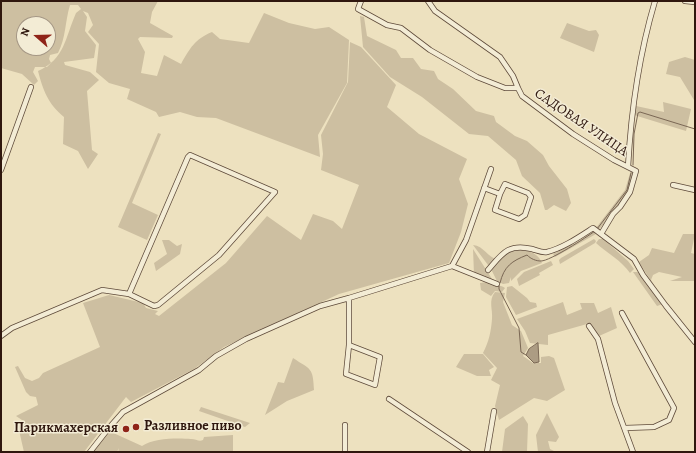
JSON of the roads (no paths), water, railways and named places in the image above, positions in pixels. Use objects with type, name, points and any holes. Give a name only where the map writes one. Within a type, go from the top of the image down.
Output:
[{"type":"street","name":"САДОВАЯ УЛИЦА","points":[[361,1],[358,9],[388,25],[401,28],[430,50],[477,77],[505,88],[518,88]]},
{"type":"street","name":"САДОВАЯ УЛИЦА","points":[[428,1],[435,11],[500,57],[513,76],[522,96],[567,130],[636,171],[630,192],[620,207],[597,230]]},
{"type":"street","points":[[628,167],[631,117],[644,41],[655,1]]},
{"type":"street","points":[[685,1],[695,2]]},
{"type":"street","points":[[1,170],[31,88]]},
{"type":"street","points":[[1,336],[12,328],[102,290],[129,294],[154,306],[158,305],[219,255],[275,192],[194,155],[188,157],[129,294]]},
{"type":"street","points":[[452,266],[466,240],[491,169]]},
{"type":"street","points":[[505,184],[528,193],[531,197],[525,215],[519,219],[496,210],[500,194],[505,184]]},
{"type":"street","points":[[673,184],[695,190]]},
{"type":"street","points":[[484,188],[500,194]]},
{"type":"street","points":[[488,270],[504,251],[512,248],[527,248],[547,252],[597,230],[634,260],[666,306],[695,342]]},
{"type":"street","points":[[90,452],[124,412],[199,370],[216,356],[250,337],[320,306],[452,266],[497,284]]},
{"type":"street","points":[[349,298],[349,345],[346,374],[375,386],[380,356],[349,345]]},
{"type":"street","points":[[622,313],[674,408],[669,420],[654,427],[625,428]]},
{"type":"street","points":[[589,326],[598,339],[615,403],[633,452]]},
{"type":"street","points":[[389,399],[468,452]]},
{"type":"street","points":[[487,452],[494,411]]},
{"type":"street","points":[[345,425],[345,452]]},
{"type":"waterway","points":[[633,165],[634,134],[638,113],[640,112],[695,129]]},
{"type":"waterway","points":[[597,229],[627,190],[631,173]]},
{"type":"waterway","points":[[500,283],[506,268],[513,262],[527,255],[535,260],[546,260],[595,231]]},
{"type":"waterway","points":[[499,286],[499,289],[519,328],[521,352],[526,355]]},
{"type":"place","name":"Разливное пиво","points":[[136,427]]},
{"type":"place","name":"Парикмахерская","points":[[126,429]]}]
